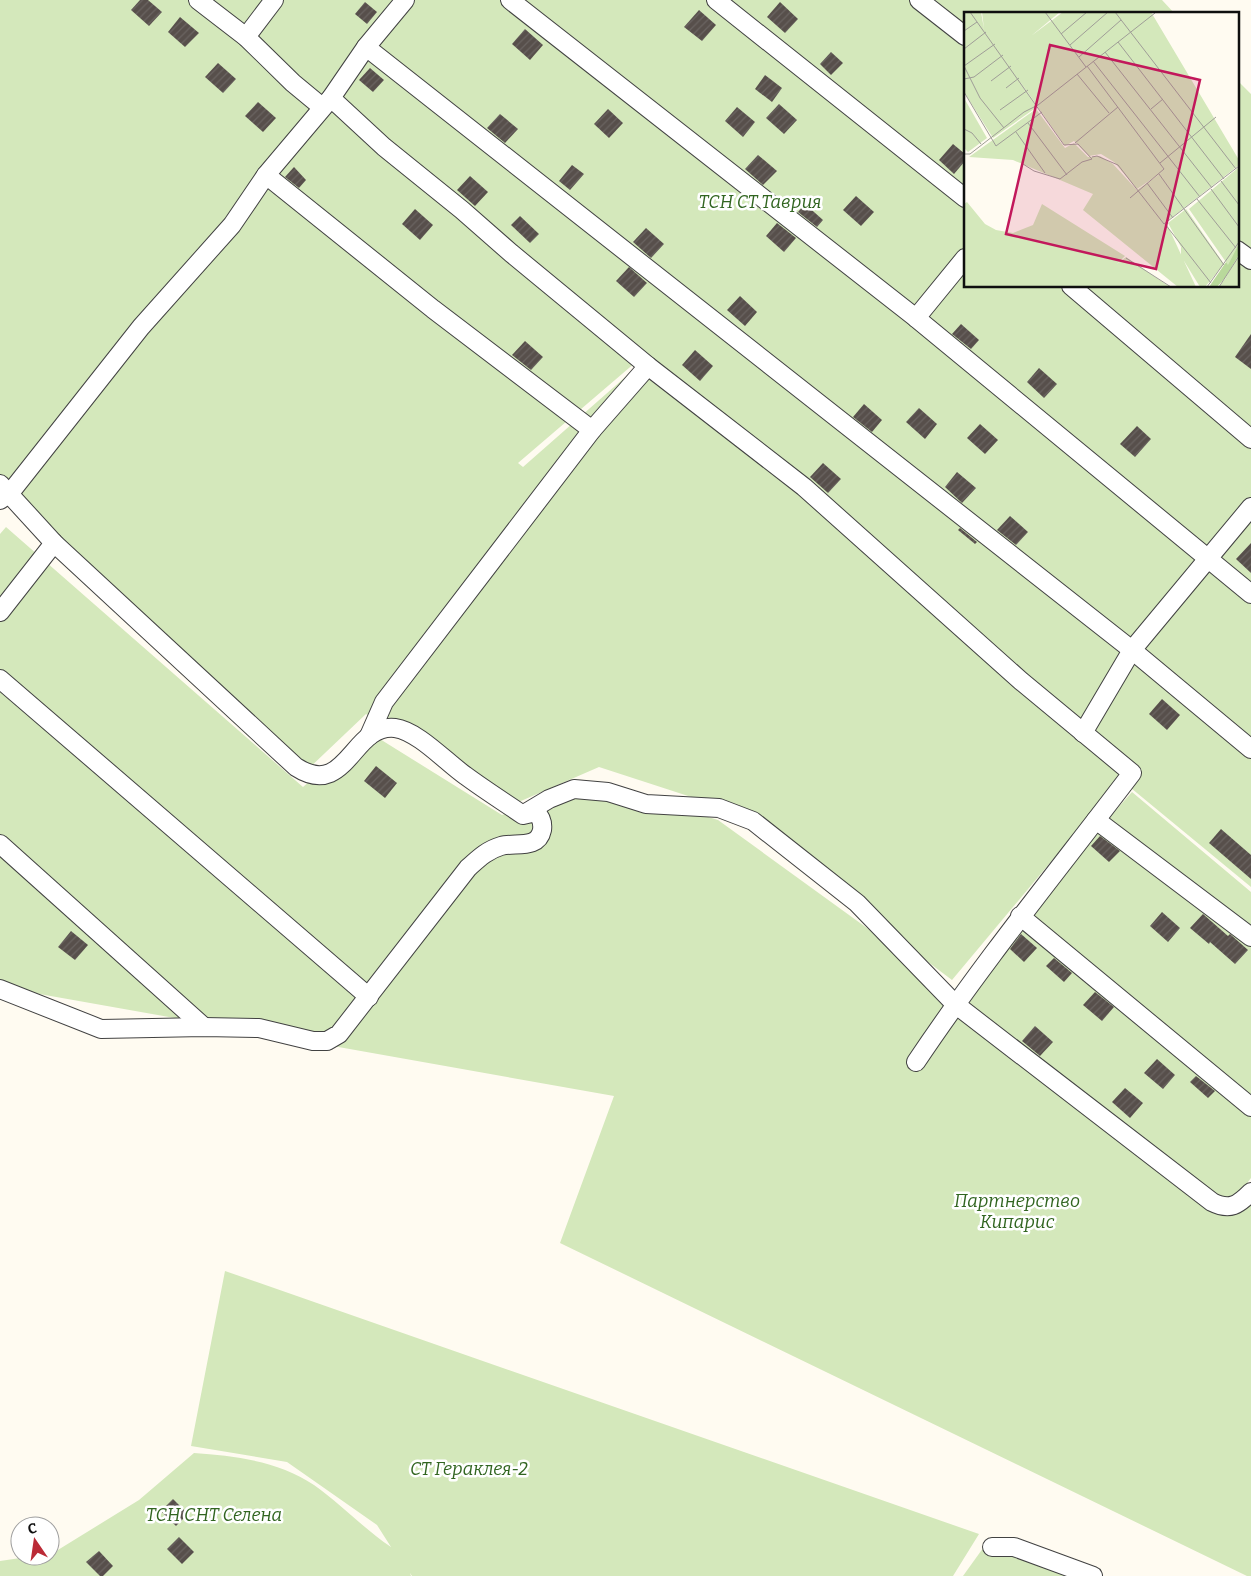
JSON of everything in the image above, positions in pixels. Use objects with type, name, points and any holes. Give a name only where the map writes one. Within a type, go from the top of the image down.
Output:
[{"type":"street","points":[[198,0],[246,37],[293,83],[326,102],[384,147],[648,366],[804,487],[1021,681],[1132,774],[1020,916],[954,1004],[916,1062]]},
{"type":"street","points":[[246,37],[274,0]]},
{"type":"street","points":[[0,989],[101,1029],[259,1028],[313,1041],[327,1041],[339,1034],[468,868],[483,854],[502,846],[528,844],[538,838],[542,828],[540,816],[536,812],[523,815],[465,776],[415,736],[404,730],[392,728],[380,730],[369,736],[333,772],[324,775],[314,775],[296,767],[54,543],[3,492],[141,327],[232,225],[266,175],[326,102],[366,47],[405,0]]},
{"type":"street","points":[[510,0],[916,318],[1251,594]]},
{"type":"street","points":[[716,0],[964,197]]},
{"type":"street","points":[[919,0],[964,35]]},
{"type":"street","points":[[366,47],[1132,650],[1251,749]]},
{"type":"street","points":[[266,175],[434,309],[592,430]]},
{"type":"street","points":[[1238,251],[1251,260]]},
{"type":"street","points":[[916,318],[964,259]]},
{"type":"street","points":[[1073,288],[1251,439]]},
{"type":"street","points":[[369,736],[384,702],[592,430],[648,366]]},
{"type":"street","points":[[1083,733],[1132,650],[1251,507]]},
{"type":"street","points":[[0,612],[54,543]]},
{"type":"street","points":[[0,679],[369,997]]},
{"type":"street","points":[[523,815],[549,799],[574,789],[608,792],[646,804],[719,808],[753,821],[857,903],[954,1004],[1212,1202],[1226,1206],[1247,1202]]},
{"type":"street","points":[[1096,820],[1251,937]]},
{"type":"street","points":[[0,844],[204,1027]]},
{"type":"street","points":[[1020,916],[1251,1107]]},
{"type":"street","points":[[992,1546],[1014,1547],[1094,1576]]},
{"type":"green space","name":"ТСН СТ Таврия","points":[[0,0],[1162,0],[1173,12],[964,12],[964,288],[1238,288],[1238,81],[1251,94],[1251,887],[1120,779],[952,980],[722,807],[599,767],[514,804],[366,714],[305,772],[0,494]],"holes":[[[636,362],[639,365],[523,467],[518,463]]]},
{"type":"green space","name":"Партнерство Кипарис","points":[[6,527],[303,787],[367,731],[502,815],[596,782],[718,820],[954,991],[1132,792],[1251,892],[1251,1178],[1244,1187],[1251,1198],[1251,1576],[1247,1576],[560,1243],[614,1096],[0,987],[0,534]]},
{"type":"green space","name":"СТ Гераклея-2","points":[[225,1271],[979,1534],[953,1576],[412,1576],[410,1573],[411,1576],[0,1576],[0,1561],[10,1560],[10,1566],[60,1566],[60,1549],[139,1500],[194,1453],[241,1458],[286,1470],[324,1492],[391,1547],[377,1525],[287,1462],[191,1446]]},
{"type":"green space","points":[[991,1537],[1091,1576],[963,1576]]},
{"type":"building","points":[[140,0],[148,0],[162,12],[149,26],[131,10]]},
{"type":"building","points":[[365,2],[377,12],[367,24],[355,14]]},
{"type":"building","points":[[780,2],[798,19],[785,33],[767,17]]},
{"type":"building","points":[[699,10],[716,25],[702,41],[684,27]]},
{"type":"building","points":[[180,17],[199,33],[185,47],[168,32]]},
{"type":"building","points":[[525,29],[543,45],[530,60],[512,44]]},
{"type":"building","points":[[831,52],[843,63],[831,75],[820,64]]},
{"type":"building","points":[[218,63],[236,79],[223,93],[205,77]]},
{"type":"building","points":[[370,68],[384,80],[373,92],[359,80]]},
{"type":"building","points":[[765,75],[782,88],[772,102],[755,89]]},
{"type":"building","points":[[258,102],[276,118],[263,132],[245,116]]},
{"type":"building","points":[[779,104],[797,120],[784,134],[766,118]]},
{"type":"building","points":[[737,107],[755,122],[743,137],[725,121]]},
{"type":"building","points":[[608,109],[623,123],[609,138],[594,124]]},
{"type":"building","points":[[500,114],[518,129],[505,143],[487,128]]},
{"type":"building","points":[[953,144],[964,153],[964,162],[954,174],[939,160]]},
{"type":"building","points":[[758,155],[777,171],[763,185],[745,169]]},
{"type":"building","points":[[572,165],[584,174],[570,190],[559,181]]},
{"type":"building","points":[[294,167],[306,180],[299,188],[285,177]]},
{"type":"building","points":[[470,176],[488,192],[475,206],[457,190]]},
{"type":"building","points":[[856,196],[874,212],[861,226],[843,210]]},
{"type":"building","points":[[805,204],[823,220],[817,227],[798,212]]},
{"type":"building","points":[[415,209],[433,225],[420,240],[402,224]]},
{"type":"building","points":[[520,216],[539,234],[530,243],[511,225]]},
{"type":"building","points":[[777,223],[796,238],[784,252],[766,236]]},
{"type":"building","points":[[646,228],[664,244],[651,258],[633,242]]},
{"type":"building","points":[[629,267],[647,283],[634,297],[616,281]]},
{"type":"building","points":[[740,296],[757,312],[745,326],[727,310]]},
{"type":"building","points":[[961,324],[979,340],[971,349],[952,334]]},
{"type":"building","points":[[1251,334],[1251,369],[1235,357]]},
{"type":"building","points":[[525,341],[543,357],[531,370],[512,355]]},
{"type":"building","points":[[695,350],[713,366],[700,381],[682,365]]},
{"type":"building","points":[[1039,368],[1057,384],[1044,398],[1027,382]]},
{"type":"building","points":[[864,404],[882,420],[872,432],[853,417]]},
{"type":"building","points":[[919,408],[937,424],[925,439],[906,422]]},
{"type":"building","points":[[980,424],[998,440],[985,454],[967,438]]},
{"type":"building","points":[[1137,426],[1151,439],[1135,457],[1120,444]]},
{"type":"building","points":[[823,463],[841,479],[828,493],[810,477]]},
{"type":"building","points":[[957,472],[976,488],[962,503],[945,487]]},
{"type":"building","points":[[1010,516],[1028,532],[1016,545],[997,530]]},
{"type":"building","points":[[960,528],[977,542],[975,544],[958,530]]},
{"type":"building","points":[[1251,543],[1251,573],[1236,559]]},
{"type":"building","points":[[1162,699],[1180,715],[1167,730],[1149,714]]},
{"type":"building","points":[[376,766],[397,783],[385,798],[364,781]]},
{"type":"building","points":[[1221,829],[1251,855],[1251,879],[1209,843]]},
{"type":"building","points":[[1100,836],[1120,851],[1109,862],[1091,846]]},
{"type":"building","points":[[1162,912],[1180,928],[1168,942],[1150,926]]},
{"type":"building","points":[[1203,914],[1228,936],[1230,934],[1248,950],[1235,964],[1210,942],[1209,944],[1190,928]]},
{"type":"building","points":[[71,931],[88,945],[75,960],[58,947]]},
{"type":"building","points":[[1021,934],[1037,948],[1024,962],[1010,949]]},
{"type":"building","points":[[1054,958],[1072,973],[1064,982],[1046,966]]},
{"type":"building","points":[[1095,992],[1114,1007],[1102,1021],[1083,1005]]},
{"type":"building","points":[[1035,1026],[1053,1042],[1040,1056],[1022,1041]]},
{"type":"building","points":[[1157,1059],[1175,1075],[1163,1089],[1144,1073]]},
{"type":"building","points":[[1196,1076],[1215,1091],[1208,1098],[1190,1082]]},
{"type":"building","points":[[1125,1088],[1143,1103],[1130,1118],[1112,1102]]},
{"type":"building","points":[[173,1499],[188,1514],[176,1526],[161,1511]]},
{"type":"building","points":[[179,1537],[194,1552],[182,1564],[167,1549]]},
{"type":"building","points":[[99,1551],[113,1566],[103,1576],[100,1576],[86,1562]]},
{"type":"park label","name":"ТСН СНТ Селена","points":[[214,1515]]}]
